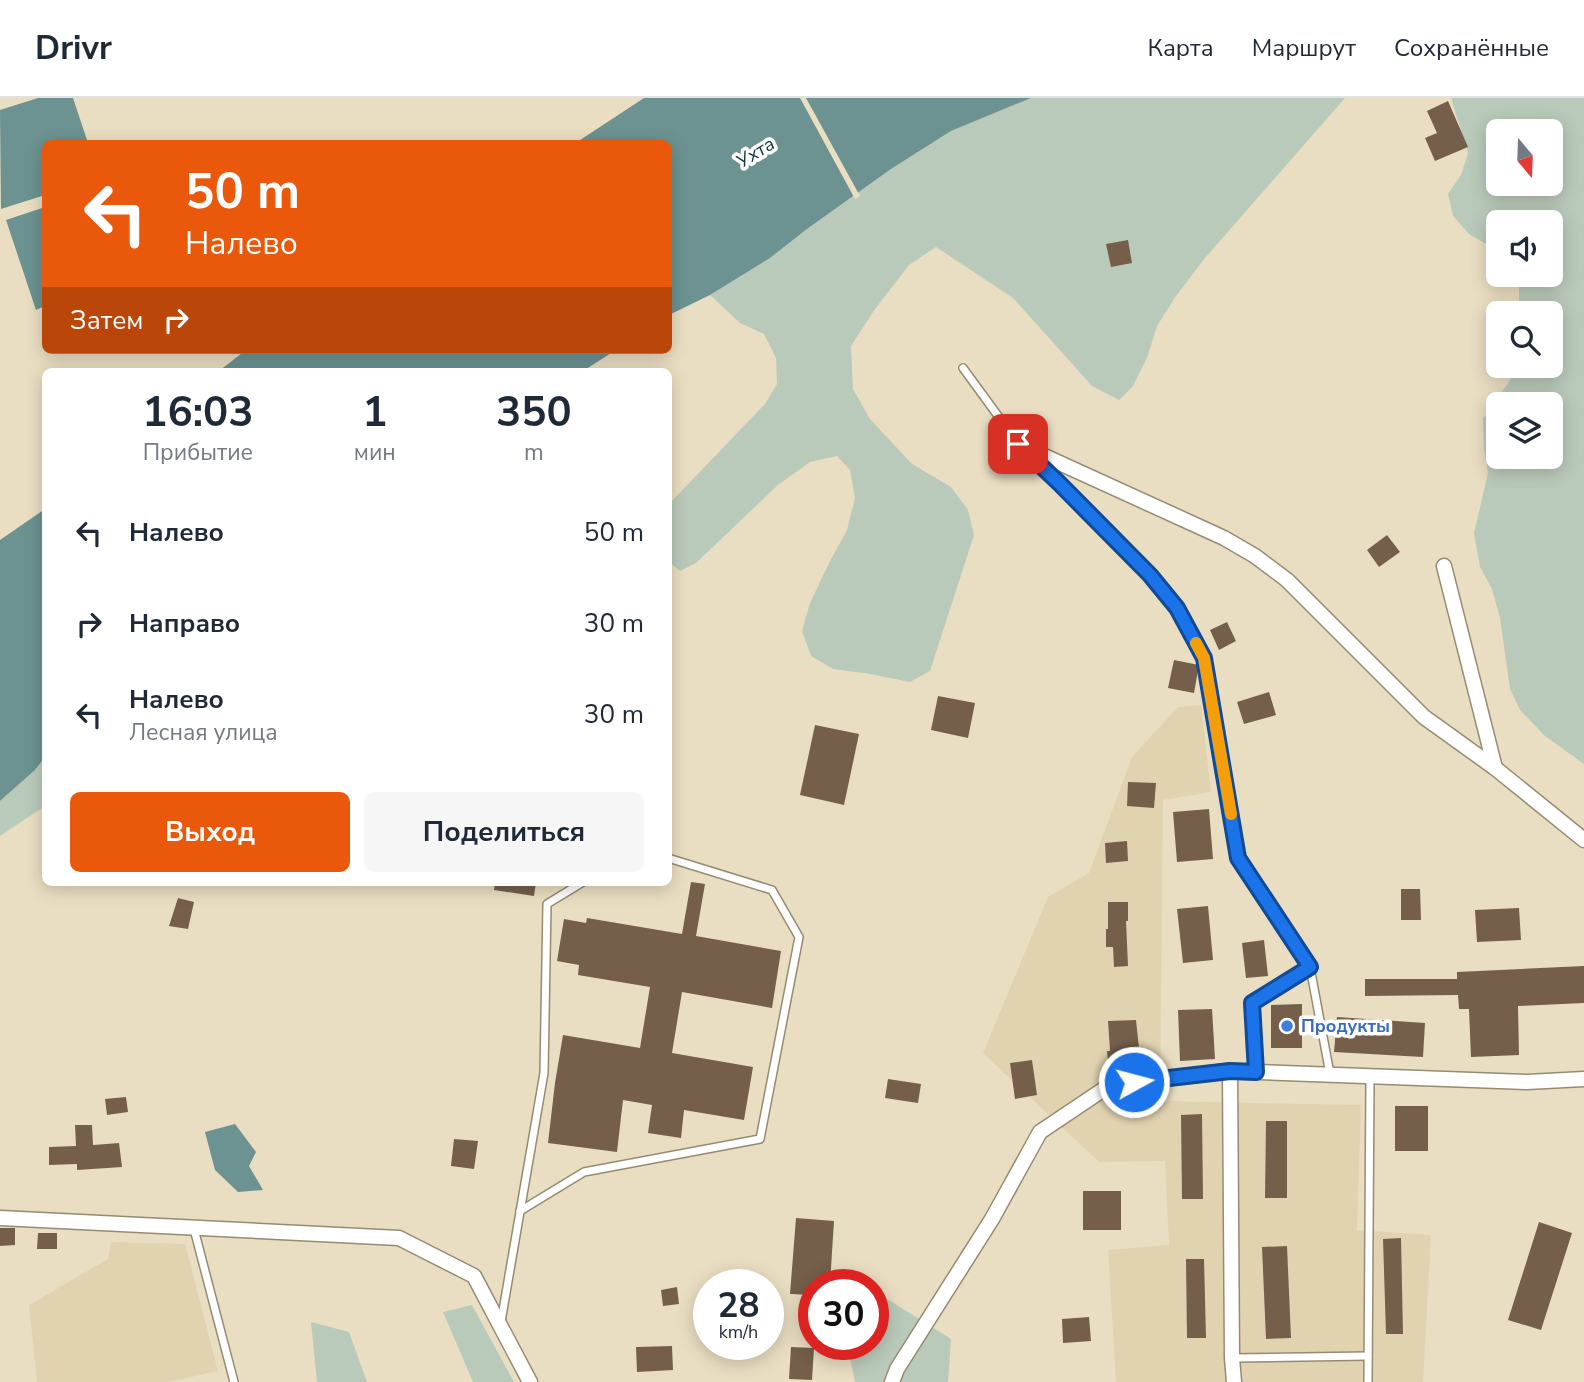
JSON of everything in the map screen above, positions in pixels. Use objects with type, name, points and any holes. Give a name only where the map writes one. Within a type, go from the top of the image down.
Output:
[{"type":"street","points":[[1018,444],[1224,538],[1255,556],[1287,580],[1424,717],[1495,768],[1584,840]]},
{"type":"street","points":[[1444,566],[1495,768]]},
{"type":"street","points":[[1230,1071],[1234,1382]]},
{"type":"street","points":[[892,1382],[897,1369],[992,1219],[1040,1132],[1110,1085],[1230,1071],[1527,1082],[1584,1079]]},
{"type":"street","points":[[0,1219],[399,1238],[474,1276],[530,1382]]},
{"type":"lane","points":[[963,368],[1018,444],[1150,575],[1177,608],[1204,658],[1238,858],[1310,967],[1330,1074]]},
{"type":"lane","points":[[520,1211],[584,1172],[760,1139],[799,937],[772,890],[672,859]]},
{"type":"lane","points":[[501,1326],[544,1073],[547,904],[576,886]]},
{"type":"lane","points":[[1256,1072],[1252,1003],[1310,967]]},
{"type":"lane","points":[[1368,1382],[1370,1076]]},
{"type":"lane","points":[[194,1228],[234,1382]]},
{"type":"lane","points":[[1232,1358],[1368,1356]]},
{"type":"shaded area","points":[[1201,705],[1211,792],[1163,800],[1160,1101],[1361,1105],[1357,1230],[1431,1235],[1423,1382],[1116,1382],[1108,1250],[1169,1245],[1165,1161],[1099,1162],[983,1053],[1048,897],[1089,873],[1132,757],[1178,707]]},
{"type":"shaded area","points":[[111,1242],[185,1244],[218,1371],[169,1382],[37,1382],[29,1305],[108,1259]]},
{"type":"green space","points":[[1031,98],[1345,98],[1205,258],[1176,296],[1157,326],[1147,358],[1133,386],[1119,400],[1092,386],[1013,298],[936,247],[909,265],[875,309],[851,346],[853,389],[870,419],[912,464],[951,487],[968,510],[974,535],[930,671],[910,682],[833,669],[811,656],[802,631],[810,603],[847,530],[855,498],[850,470],[837,456],[810,462],[778,485],[696,563],[680,571],[672,564],[672,501],[765,404],[777,384],[776,358],[764,334],[740,323],[710,295],[770,258],[891,169],[951,131]]},
{"type":"green space","points":[[1451,98],[1584,98],[1584,764],[1545,736],[1520,710],[1510,689],[1500,618],[1492,589],[1480,567],[1474,533],[1487,469],[1563,469],[1563,392],[1502,392],[1510,378],[1563,378],[1563,301],[1519,301],[1519,287],[1563,287],[1563,210],[1486,210],[1486,244],[1469,234],[1453,216],[1448,194],[1461,175],[1468,153]]},
{"type":"green space","points":[[1486,415],[1486,460],[1484,448],[1483,419]]},
{"type":"green space","points":[[42,761],[42,808],[0,836],[0,801]]},
{"type":"green space","points":[[889,1300],[951,1339],[948,1382],[855,1382],[850,1360],[889,1360]]},
{"type":"green space","points":[[472,1305],[514,1382],[473,1382],[443,1312]]},
{"type":"green space","points":[[311,1322],[349,1332],[367,1382],[317,1382]]},
{"type":"water","points":[[38,98],[73,98],[87,140],[42,140],[42,196],[1,209],[0,110]]},
{"type":"water","name":"Ухта","points":[[644,98],[1031,98],[951,131],[891,169],[770,258],[710,295],[672,314],[672,140],[580,140]]},
{"type":"water","points":[[42,208],[42,307],[36,310],[6,220]]},
{"type":"water","points":[[241,354],[610,354],[588,368],[223,368]]},
{"type":"water","points":[[42,511],[42,761],[0,801],[0,540]]},
{"type":"water","points":[[235,1124],[256,1152],[249,1166],[263,1190],[238,1192],[215,1170],[205,1132]]},
{"type":"pier","points":[[800,98],[806,98],[860,196],[855,199]]},
{"type":"building","points":[[1448,101],[1468,147],[1435,161],[1425,138],[1437,133],[1427,111]]},
{"type":"building","points":[[1128,240],[1132,263],[1111,267],[1106,244]]},
{"type":"building","points":[[1387,535],[1400,552],[1379,567],[1367,550]]},
{"type":"building","points":[[1227,622],[1236,641],[1219,650],[1210,630]]},
{"type":"building","points":[[1174,660],[1199,665],[1194,693],[1168,688]]},
{"type":"building","points":[[1269,692],[1276,715],[1244,724],[1237,702]]},
{"type":"building","points":[[938,696],[975,703],[968,738],[931,730]]},
{"type":"building","points":[[815,725],[859,734],[844,805],[800,795]]},
{"type":"building","points":[[1128,782],[1156,783],[1154,808],[1127,806]]},
{"type":"building","points":[[1209,809],[1213,859],[1177,862],[1173,812]]},
{"type":"building","points":[[1127,841],[1128,861],[1106,863],[1105,843]]},
{"type":"building","points":[[691,882],[705,884],[696,936],[781,951],[772,1008],[682,992],[672,1053],[753,1067],[744,1120],[684,1110],[681,1138],[648,1133],[652,1105],[623,1100],[617,1152],[548,1143],[563,1035],[640,1048],[650,987],[578,975],[579,965],[557,961],[564,919],[586,923],[587,918],[682,934]]},
{"type":"building","points":[[494,886],[535,886],[534,896],[494,890]]},
{"type":"building","points":[[1401,889],[1420,889],[1421,920],[1401,920]]},
{"type":"building","points":[[178,898],[194,902],[188,929],[169,926]]},
{"type":"building","points":[[1108,902],[1128,902],[1128,966],[1114,967],[1113,947],[1106,947]]},
{"type":"building","points":[[1208,906],[1213,960],[1183,963],[1177,909]]},
{"type":"building","points":[[1519,908],[1521,940],[1477,942],[1475,910]]},
{"type":"building","points":[[1264,940],[1268,976],[1246,978],[1242,943]]},
{"type":"building","points":[[1584,966],[1584,1003],[1518,1006],[1519,1055],[1471,1057],[1469,1009],[1459,1009],[1458,995],[1365,996],[1365,979],[1457,979],[1457,972]]},
{"type":"building","name":"Продукты","points":[[1302,1004],[1302,1048],[1271,1048],[1271,1005]]},
{"type":"building","points":[[1212,1009],[1215,1059],[1180,1061],[1178,1010]]},
{"type":"building","points":[[1337,1017],[1425,1023],[1423,1057],[1334,1052]]},
{"type":"building","points":[[1136,1020],[1141,1067],[1109,1070],[1108,1021]]},
{"type":"building","points":[[1032,1060],[1037,1095],[1015,1099],[1010,1063]]},
{"type":"building","points":[[888,1079],[921,1084],[918,1103],[885,1098]]},
{"type":"building","points":[[126,1097],[128,1112],[107,1115],[105,1099]]},
{"type":"building","points":[[1395,1106],[1428,1106],[1428,1151],[1395,1151]]},
{"type":"building","points":[[1202,1114],[1203,1199],[1182,1199],[1181,1115]]},
{"type":"building","points":[[1266,1121],[1287,1121],[1287,1198],[1265,1198]]},
{"type":"building","points":[[75,1125],[92,1125],[93,1145],[119,1143],[122,1167],[77,1170],[77,1164],[49,1165],[49,1147],[76,1146]]},
{"type":"building","points":[[454,1139],[478,1141],[474,1169],[451,1166]]},
{"type":"building","points":[[1083,1191],[1121,1191],[1121,1230],[1083,1230]]},
{"type":"building","points":[[796,1218],[834,1221],[831,1269],[798,1269],[798,1294],[790,1294]]},
{"type":"building","points":[[1539,1222],[1572,1233],[1541,1330],[1508,1320]]},
{"type":"building","points":[[0,1228],[15,1228],[15,1245],[0,1246]]},
{"type":"building","points":[[38,1233],[57,1233],[57,1249],[37,1249]]},
{"type":"building","points":[[1401,1238],[1403,1334],[1386,1334],[1383,1239]]},
{"type":"building","points":[[1287,1246],[1291,1338],[1266,1339],[1262,1247]]},
{"type":"building","points":[[1186,1259],[1204,1259],[1206,1338],[1187,1338]]},
{"type":"building","points":[[677,1287],[679,1304],[663,1306],[661,1290]]},
{"type":"building","points":[[1089,1317],[1091,1341],[1063,1343],[1062,1319]]},
{"type":"building","points":[[672,1346],[673,1370],[637,1372],[636,1347]]},
{"type":"building","points":[[791,1347],[798,1347],[798,1360],[813,1360],[812,1380],[789,1379]]},
{"type":"slow traffic","points":[[1196,643],[1204,658],[1231,814]]},
{"type":"place","name":"Продукты","points":[[1287,1026]]},
{"type":"route","points":[[1018,444],[1150,575],[1177,608],[1204,658],[1238,858],[1310,967],[1252,1003],[1256,1072],[1230,1071],[1134,1082]]}]
